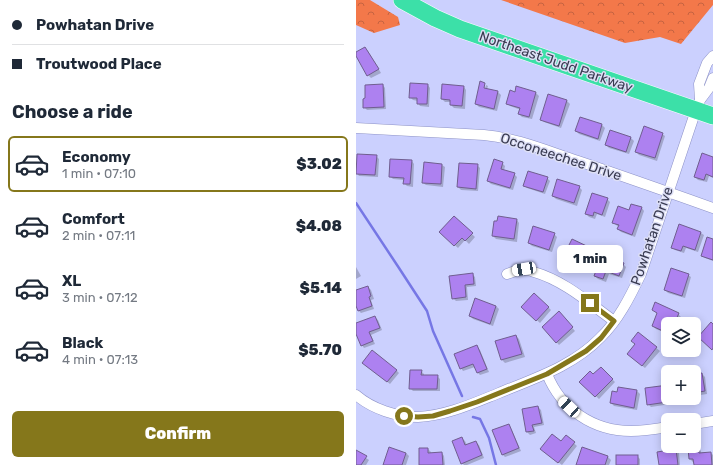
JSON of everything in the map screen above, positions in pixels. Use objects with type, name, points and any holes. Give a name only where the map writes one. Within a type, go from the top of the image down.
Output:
[{"type":"highway","name":"Northeast Judd Parkway","points":[[402,0],[435,18],[460,29],[703,105]]},
{"type":"highway","name":"Northeast Judd Parkway","points":[[424,0],[437,7],[490,28],[703,105],[713,116]]},
{"type":"street","points":[[703,105],[699,84],[706,63],[713,56]]},
{"type":"street","points":[[703,105],[713,78]]},
{"type":"street","name":"Powhatan Drive","points":[[357,399],[389,413],[411,416],[433,416],[477,402],[547,374],[586,351],[601,338],[632,293],[641,274],[668,192],[703,105]]},
{"type":"street","name":"Occoneechee Drive","points":[[356,128],[469,134],[516,140],[713,208]]},
{"type":"street","points":[[507,274],[524,269],[560,282],[614,321]]},
{"type":"street","points":[[547,374],[561,400],[576,413],[592,423],[624,431],[661,428]]},
{"type":"street","points":[[701,423],[713,421]]},
{"type":"green space","points":[[356,0],[370,0],[398,17],[400,25],[374,33],[356,25]]},
{"type":"green space","points":[[501,0],[713,0],[713,5],[681,44],[660,37],[625,43]]},
{"type":"building","points":[[365,47],[379,69],[367,76],[356,56],[356,52]]},
{"type":"building","points":[[480,81],[485,83],[484,88],[498,91],[494,109],[475,104]]},
{"type":"building","points":[[410,83],[428,84],[427,104],[417,104],[417,98],[409,98]]},
{"type":"building","points":[[383,84],[384,107],[363,108],[365,85]]},
{"type":"building","points":[[442,84],[464,86],[462,106],[450,105],[450,100],[441,99]]},
{"type":"building","points":[[516,86],[536,92],[529,117],[518,114],[520,108],[506,104],[510,90],[515,92]]},
{"type":"building","points":[[548,94],[567,100],[559,126],[540,120]]},
{"type":"building","points":[[580,117],[602,124],[598,139],[575,131]]},
{"type":"building","points":[[644,126],[663,133],[655,158],[635,152]]},
{"type":"building","points":[[610,130],[631,137],[626,152],[605,145]]},
{"type":"building","points":[[702,153],[713,157],[713,177],[706,174],[704,180],[694,177]]},
{"type":"building","points":[[357,154],[377,155],[375,175],[356,174]]},
{"type":"building","points":[[390,159],[412,160],[410,184],[403,184],[404,178],[389,177]]},
{"type":"building","points":[[494,159],[503,162],[501,169],[515,173],[510,188],[487,181]]},
{"type":"building","points":[[424,162],[442,164],[441,184],[422,183]]},
{"type":"building","points":[[459,163],[478,164],[476,189],[457,187]]},
{"type":"building","points":[[528,171],[548,177],[543,192],[523,186]]},
{"type":"building","points":[[557,179],[580,186],[574,203],[552,196]]},
{"type":"building","points":[[592,193],[608,198],[602,215],[594,212],[593,216],[585,214]]},
{"type":"building","points":[[631,204],[642,207],[632,235],[617,229],[619,225],[612,223],[618,206],[629,210]]},
{"type":"building","points":[[454,216],[473,233],[465,241],[462,238],[454,246],[439,232]]},
{"type":"building","points":[[498,216],[517,219],[514,239],[492,236],[494,221],[497,221]]},
{"type":"building","points":[[679,224],[701,232],[695,250],[683,246],[681,251],[671,248]]},
{"type":"building","points":[[533,226],[555,233],[549,250],[528,243]]},
{"type":"building","points":[[707,237],[713,239],[713,260],[701,256]]},
{"type":"building","points":[[572,239],[593,249],[586,264],[574,258],[571,264],[562,259]]},
{"type":"building","points":[[602,255],[624,263],[619,276],[606,271],[603,279],[594,276]]},
{"type":"building","points":[[671,268],[689,274],[682,296],[664,290]]},
{"type":"building","points":[[473,273],[474,284],[465,285],[466,297],[452,299],[449,276]]},
{"type":"building","points":[[368,286],[372,306],[358,311],[356,306],[356,290]]},
{"type":"building","points":[[534,293],[549,307],[536,321],[521,307]]},
{"type":"building","points":[[475,298],[496,306],[490,324],[469,316]]},
{"type":"building","points":[[655,302],[679,313],[677,317],[661,317],[661,330],[652,326],[657,313],[652,310]]},
{"type":"building","points":[[559,311],[573,327],[556,343],[542,327]]},
{"type":"building","points":[[375,316],[380,328],[369,332],[373,341],[361,346],[356,334],[356,323]]},
{"type":"building","points":[[711,322],[713,324],[712,350],[701,340],[701,334]]},
{"type":"building","points":[[638,332],[657,347],[642,366],[627,354],[635,344],[631,341]]},
{"type":"building","points":[[516,335],[522,354],[501,360],[495,341]]},
{"type":"building","points":[[477,345],[487,369],[477,373],[473,364],[460,369],[454,354]]},
{"type":"building","points":[[372,350],[397,370],[387,382],[362,363]]},
{"type":"building","points":[[601,367],[613,379],[595,397],[579,382],[590,371],[593,374]]},
{"type":"building","points":[[410,370],[422,370],[421,375],[438,375],[437,389],[409,389]]},
{"type":"building","points":[[701,373],[705,391],[701,392]]},
{"type":"building","points":[[661,386],[661,403],[647,405],[645,388]]},
{"type":"building","points":[[618,387],[637,390],[634,408],[610,403],[612,391],[617,392]]},
{"type":"building","points":[[538,406],[542,423],[532,425],[534,431],[526,432],[522,409]]},
{"type":"building","points":[[509,424],[519,448],[502,455],[492,430]]},
{"type":"building","points":[[552,434],[561,441],[566,435],[575,442],[558,463],[540,449]]},
{"type":"building","points":[[462,437],[465,445],[476,441],[482,455],[461,464],[452,441]]},
{"type":"building","points":[[389,447],[406,453],[402,465],[383,465]]},
{"type":"building","points":[[582,447],[608,456],[605,465],[576,465]]},
{"type":"building","points":[[419,448],[428,448],[428,453],[442,452],[443,465],[419,465]]},
{"type":"building","points":[[356,450],[367,456],[361,465],[356,465]]},
{"type":"building","points":[[657,452],[676,453],[678,465],[659,465]]},
{"type":"building","points":[[711,452],[712,465],[694,465],[693,459],[689,459],[688,453]]},
{"type":"building","points":[[616,455],[638,455],[638,465],[616,465]]},
{"type":"waterway","points":[[356,203],[427,311],[433,331],[462,396]]},
{"type":"waterway","points":[[473,417],[480,419],[489,438],[496,465]]},
{"type":"route","points":[[404,416],[433,416],[450,411],[477,402],[526,381],[547,374],[567,363],[586,351],[601,338],[614,321],[590,303]]}]
